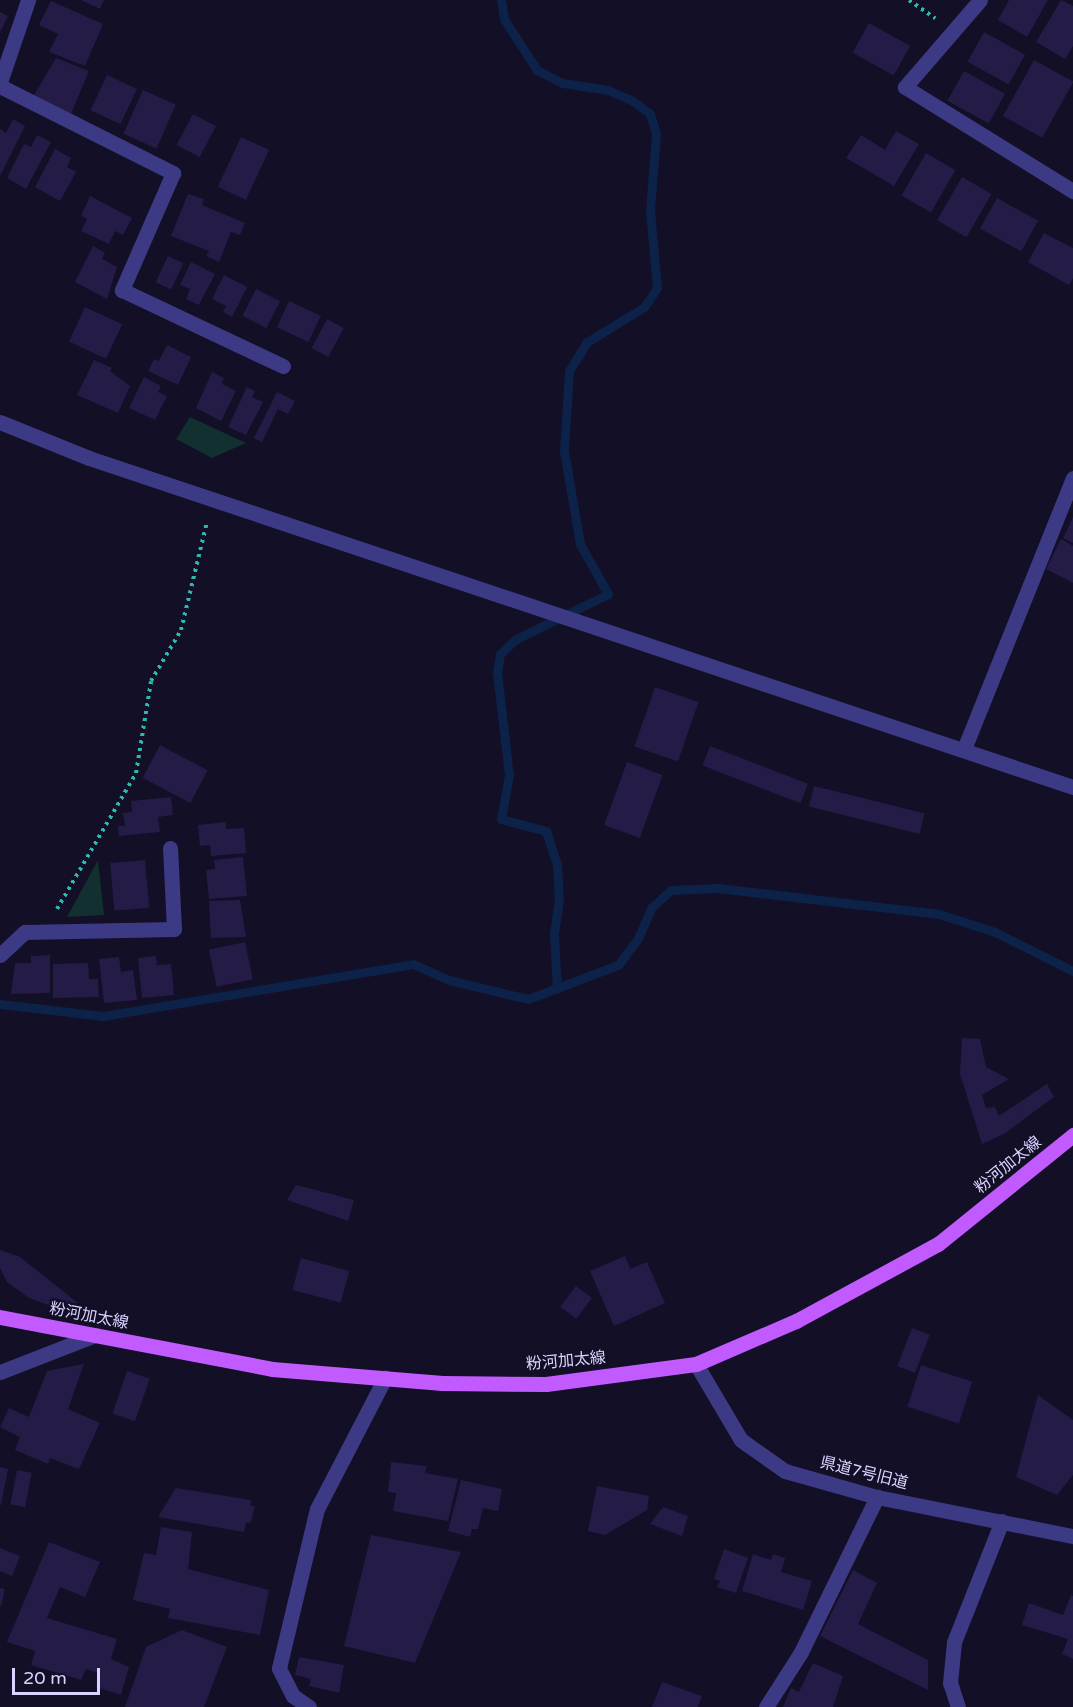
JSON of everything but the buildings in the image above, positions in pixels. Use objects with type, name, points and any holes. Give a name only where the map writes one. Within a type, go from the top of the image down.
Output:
[{"type":"main road","name":"粉河加太線","points":[[0,1317],[272,1369],[385,1378],[546,1384],[696,1364],[796,1321],[938,1244],[1073,1135]]},
{"type":"street","points":[[28,0],[0,84],[173,173],[122,290],[283,366]]},
{"type":"street","points":[[980,0],[904,87],[1073,190]]},
{"type":"street","points":[[0,422],[88,458],[1073,787]]},
{"type":"street","points":[[964,749],[1073,478]]},
{"type":"street","points":[[0,955],[25,932],[174,929],[170,848]]},
{"type":"street","points":[[0,1372],[95,1335]]},
{"type":"street","name":"県道7号旧道","points":[[696,1364],[741,1440],[785,1471],[877,1497],[1073,1536]]},
{"type":"street","points":[[309,1707],[293,1696],[279,1668],[317,1509],[385,1378]]},
{"type":"street","points":[[766,1707],[801,1652],[877,1497]]},
{"type":"street","points":[[958,1707],[950,1683],[954,1642],[1002,1521]]},
{"type":"path","points":[[909,0],[954,30]]},
{"type":"path","points":[[44,931],[136,773],[151,681],[181,630],[207,522],[218,500]]},
{"type":"green space","points":[[190,417],[246,443],[212,458],[176,439]]},
{"type":"green space","points":[[98,860],[104,915],[67,917]]},
{"type":"waterway","points":[[501,0],[504,19],[537,70],[563,83],[608,90],[633,101],[650,114],[656,134],[650,210],[657,288],[644,307],[587,342],[569,371],[564,451],[580,544],[608,594],[516,639],[500,654],[497,672],[509,775],[501,819],[546,831],[557,864],[559,898],[554,935],[557,989]]},
{"type":"waterway","points":[[0,1004],[103,1016],[413,964],[449,980],[528,999],[618,965],[638,938],[652,907],[671,890],[718,888],[939,914],[995,932],[1073,971]]}]
